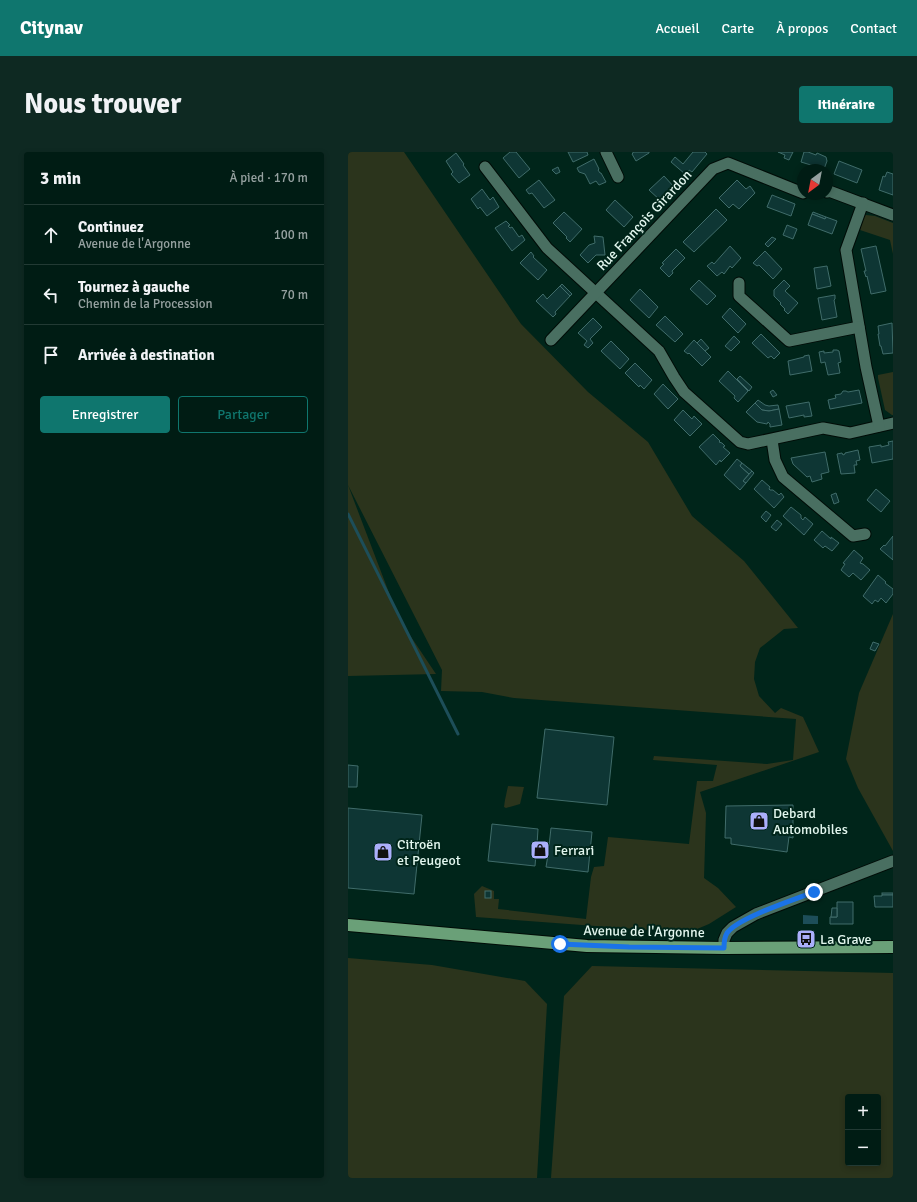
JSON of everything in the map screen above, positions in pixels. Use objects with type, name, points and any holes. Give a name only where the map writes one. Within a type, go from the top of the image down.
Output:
[{"type":"main road","name":"Avenue de l'Argonne","points":[[348,924],[587,946],[724,948],[893,947]]},
{"type":"street","points":[[606,152],[618,177]]},
{"type":"street","name":"Rue François Girardon","points":[[551,340],[713,169],[728,163],[797,191]]},
{"type":"street","points":[[485,167],[547,248],[597,293]]},
{"type":"street","points":[[833,192],[893,214]]},
{"type":"street","points":[[863,203],[846,250],[859,327],[879,426]]},
{"type":"street","points":[[739,283],[739,296],[789,341],[859,327]]},
{"type":"street","name":"Rue François Girardon","points":[[597,293],[659,351],[684,392],[740,442],[748,444],[772,440],[823,428],[850,433],[893,423]]},
{"type":"street","points":[[772,440],[775,460],[783,477],[853,536],[865,534]]},
{"type":"street","points":[[724,948],[724,940],[727,933],[733,927],[756,914],[893,861]]},
{"type":"green space","points":[[348,152],[404,152],[521,324],[588,392],[648,442],[692,516],[744,561],[798,628],[784,629],[760,648],[755,662],[754,679],[759,696],[775,713],[781,708],[803,717],[819,752],[700,792],[706,813],[704,878],[718,888],[736,907],[709,924],[697,929],[663,931],[476,917],[474,894],[482,886],[494,891],[494,899],[499,899],[498,909],[586,919],[591,877],[594,867],[604,866],[608,837],[689,844],[697,781],[713,781],[717,765],[653,760],[654,756],[767,764],[793,760],[796,719],[514,698],[482,692],[441,691],[442,670],[348,485]]},
{"type":"green space","points":[[864,216],[875,216],[893,223],[893,254],[890,240],[860,230]]},
{"type":"green space","points":[[893,372],[892,415],[885,410],[878,375]]},
{"type":"green space","points":[[348,485],[399,619],[436,674],[348,676]]},
{"type":"green space","points":[[893,614],[893,851],[858,788],[846,759],[859,693]]},
{"type":"green space","points":[[508,786],[524,787],[520,804],[506,808],[504,807]]},
{"type":"green space","points":[[348,958],[432,965],[525,981],[547,1004],[537,1178],[348,1178]]},
{"type":"green space","points":[[592,966],[893,973],[893,1178],[551,1178],[564,996]]},
{"type":"water","points":[[803,915],[818,916],[818,924],[803,924]]},
{"type":"building","points":[[510,152],[516,152],[530,169],[519,178],[503,158]]},
{"type":"building","points":[[568,152],[587,152],[588,155],[573,162]]},
{"type":"building","points":[[633,152],[649,153],[636,161],[632,154]]},
{"type":"building","points":[[693,152],[705,152],[707,154],[692,172],[689,170],[685,174],[671,162],[675,157],[683,164]]},
{"type":"building","points":[[778,152],[793,152],[789,160],[784,158],[785,155]]},
{"type":"building","points":[[804,152],[816,155],[817,153],[826,157],[827,161],[826,164],[808,164],[801,162]]},
{"type":"building","points":[[456,153],[470,175],[459,183],[451,174],[453,172],[446,161]]},
{"type":"building","points":[[594,159],[599,169],[598,170],[606,182],[599,185],[596,181],[590,184],[585,174],[579,172],[577,168]]},
{"type":"building","points":[[839,161],[862,170],[857,183],[834,174]]},
{"type":"building","points":[[558,167],[560,172],[556,174],[552,170]]},
{"type":"building","points":[[887,172],[893,174],[893,195],[879,190],[883,176],[885,177]]},
{"type":"building","points":[[664,176],[675,188],[661,201],[649,190]]},
{"type":"building","points":[[539,180],[555,200],[544,208],[532,193],[529,194],[526,190]]},
{"type":"building","points":[[737,180],[746,189],[750,186],[755,193],[739,209],[733,204],[729,208],[719,198]]},
{"type":"building","points":[[482,189],[490,200],[493,197],[499,207],[487,216],[480,207],[478,209],[471,199]]},
{"type":"building","points":[[772,195],[795,204],[791,216],[767,207]]},
{"type":"building","points":[[615,200],[633,217],[624,227],[606,210]]},
{"type":"building","points":[[716,209],[727,220],[694,252],[683,242]]},
{"type":"building","points":[[564,212],[582,229],[570,242],[553,223]]},
{"type":"building","points":[[813,212],[826,217],[825,219],[812,214]]},
{"type":"building","points":[[812,214],[825,219],[826,217],[837,221],[832,234],[808,225]]},
{"type":"building","points":[[506,221],[510,225],[508,226],[510,228],[512,227],[519,237],[522,235],[525,240],[512,251],[495,228]]},
{"type":"building","points":[[787,225],[797,229],[793,239],[783,235]]},
{"type":"building","points":[[594,236],[603,237],[605,255],[596,255],[588,263],[580,255],[589,245],[595,243]]},
{"type":"building","points":[[772,237],[776,239],[768,247],[765,244]]},
{"type":"building","points":[[730,246],[741,258],[732,268],[730,266],[724,274],[722,272],[717,276],[707,266],[712,262],[714,264]]},
{"type":"building","points":[[876,246],[886,291],[871,294],[867,276],[866,277],[864,271],[866,271],[861,249]]},
{"type":"building","points":[[676,249],[685,258],[672,271],[673,273],[669,277],[660,268],[664,264],[662,263]]},
{"type":"building","points":[[765,251],[782,269],[773,279],[759,265],[757,266],[753,263]]},
{"type":"building","points":[[531,252],[534,256],[533,257],[547,270],[538,280],[520,263]]},
{"type":"building","points":[[827,266],[831,286],[817,289],[814,268]]},
{"type":"building","points":[[699,280],[716,296],[707,305],[690,289]]},
{"type":"building","points":[[784,280],[790,286],[785,291],[798,303],[788,314],[780,304],[781,303],[774,296],[774,290]]},
{"type":"building","points":[[562,284],[572,294],[570,296],[560,286]]},
{"type":"building","points":[[560,286],[570,296],[555,312],[556,314],[553,317],[536,301],[543,294],[547,299]]},
{"type":"building","points":[[640,289],[658,307],[649,318],[630,300]]},
{"type":"building","points":[[835,295],[834,300],[837,317],[822,320],[818,298]]},
{"type":"building","points":[[730,308],[746,324],[738,333],[722,317]]},
{"type":"building","points":[[665,316],[683,334],[675,342],[656,325]]},
{"type":"building","points":[[593,318],[602,327],[590,339],[593,343],[588,348],[584,345],[587,341],[578,333]]},
{"type":"building","points":[[892,323],[893,353],[883,354],[880,346],[878,326]]},
{"type":"building","points":[[761,334],[780,353],[774,359],[771,356],[768,358],[752,343]]},
{"type":"building","points":[[734,336],[740,342],[731,351],[725,346]]},
{"type":"building","points":[[701,339],[709,348],[705,351],[697,343]]},
{"type":"building","points":[[694,340],[711,357],[702,366],[689,353],[688,354],[684,351]]},
{"type":"building","points":[[611,341],[629,359],[620,369],[601,351]]},
{"type":"building","points":[[833,350],[839,351],[841,362],[838,363],[840,373],[828,375],[825,362],[821,363],[819,352],[833,352]]},
{"type":"building","points":[[809,355],[812,371],[790,375],[788,361]]},
{"type":"building","points":[[635,363],[652,380],[644,389],[640,385],[639,387],[625,373]]},
{"type":"building","points":[[728,371],[748,391],[738,402],[734,398],[735,396],[719,381]]},
{"type":"building","points":[[740,376],[752,387],[749,391],[737,379]]},
{"type":"building","points":[[663,384],[678,399],[668,409],[654,394]]},
{"type":"building","points":[[773,390],[777,395],[773,397],[770,392]]},
{"type":"building","points":[[859,390],[862,403],[830,409],[828,400],[836,398],[835,395],[841,394],[843,391],[848,392]]},
{"type":"building","points":[[758,400],[769,406],[778,405],[779,409],[769,411],[762,410],[755,403]]},
{"type":"building","points":[[809,402],[812,416],[804,417],[804,415],[789,418],[786,406]]},
{"type":"building","points":[[755,403],[762,410],[769,411],[779,409],[782,425],[770,427],[768,422],[767,424],[757,422],[746,412]]},
{"type":"building","points":[[683,410],[692,419],[694,416],[702,424],[690,436],[674,420]]},
{"type":"building","points":[[713,434],[720,441],[719,442],[725,446],[723,447],[730,453],[716,465],[699,447]]},
{"type":"building","points":[[893,441],[893,459],[872,463],[869,447],[889,445],[888,442]]},
{"type":"building","points":[[858,450],[860,460],[856,461],[857,465],[854,465],[855,473],[841,474],[837,454],[842,453],[843,455],[845,453]]},
{"type":"building","points":[[825,452],[829,472],[821,474],[822,479],[812,482],[810,476],[807,477],[793,464],[791,458]]},
{"type":"building","points":[[737,459],[742,463],[740,466],[749,474],[743,481],[746,483],[740,490],[724,475]]},
{"type":"building","points":[[742,463],[752,471],[749,474],[740,466]]},
{"type":"building","points":[[752,471],[754,473],[746,483],[743,481]]},
{"type":"building","points":[[762,480],[770,487],[770,490],[773,490],[779,495],[781,493],[784,497],[774,508],[754,489]]},
{"type":"building","points":[[876,489],[890,501],[881,512],[867,500]]},
{"type":"building","points":[[836,493],[839,502],[834,504],[831,495]]},
{"type":"building","points":[[791,507],[801,515],[803,520],[805,517],[813,524],[804,535],[783,516]]},
{"type":"building","points":[[766,511],[771,515],[766,522],[761,517]]},
{"type":"building","points":[[777,520],[782,524],[776,531],[771,527]]},
{"type":"building","points":[[822,531],[831,539],[831,537],[839,543],[832,551],[825,546],[823,548],[814,540]]},
{"type":"building","points":[[893,536],[893,560],[880,549],[884,545],[885,546]]},
{"type":"building","points":[[854,550],[863,558],[860,563],[870,570],[861,580],[853,573],[849,577],[841,570],[845,564],[843,563]]},
{"type":"building","points":[[878,575],[893,589],[893,594],[886,603],[881,598],[878,602],[875,600],[872,604],[863,596]]},
{"type":"building","points":[[873,642],[879,644],[875,651],[870,649]]},
{"type":"building","points":[[545,729],[614,737],[607,805],[537,798]]},
{"type":"building","points":[[348,765],[358,766],[357,787],[348,787]]},
{"type":"building","name":"Debard Automobiles","points":[[793,805],[793,838],[789,837],[787,852],[731,844],[731,838],[725,838],[726,806]]},
{"type":"building","name":"Citroën et Peugeot","points":[[348,808],[422,815],[414,894],[348,888]]},
{"type":"building","name":"Ferrari","points":[[492,824],[538,829],[537,845],[549,846],[551,828],[592,832],[588,872],[546,867],[548,855],[536,854],[535,866],[488,861]]},
{"type":"building","points":[[485,891],[491,891],[491,898],[485,898]]},
{"type":"building","points":[[882,893],[893,893],[893,895],[882,895]]},
{"type":"building","points":[[893,895],[893,907],[875,907],[874,896]]},
{"type":"building","points":[[837,902],[853,902],[853,924],[830,924],[830,917],[837,917]]},
{"type":"building","points":[[832,908],[837,908],[837,917],[831,917]]},
{"type":"waterway","points":[[348,514],[458,734]]},
{"type":"place","name":"Debard Automobiles","points":[[759,821]]},
{"type":"place","name":"Ferrari","points":[[540,850]]},
{"type":"place","name":"Citroën et Peugeot","points":[[383,852]]},
{"type":"place","name":"La Grave","points":[[806,939]]},
{"type":"route","points":[[560,944],[587,946],[724,948],[724,940],[727,933],[733,927],[756,914],[814,892]]}]
